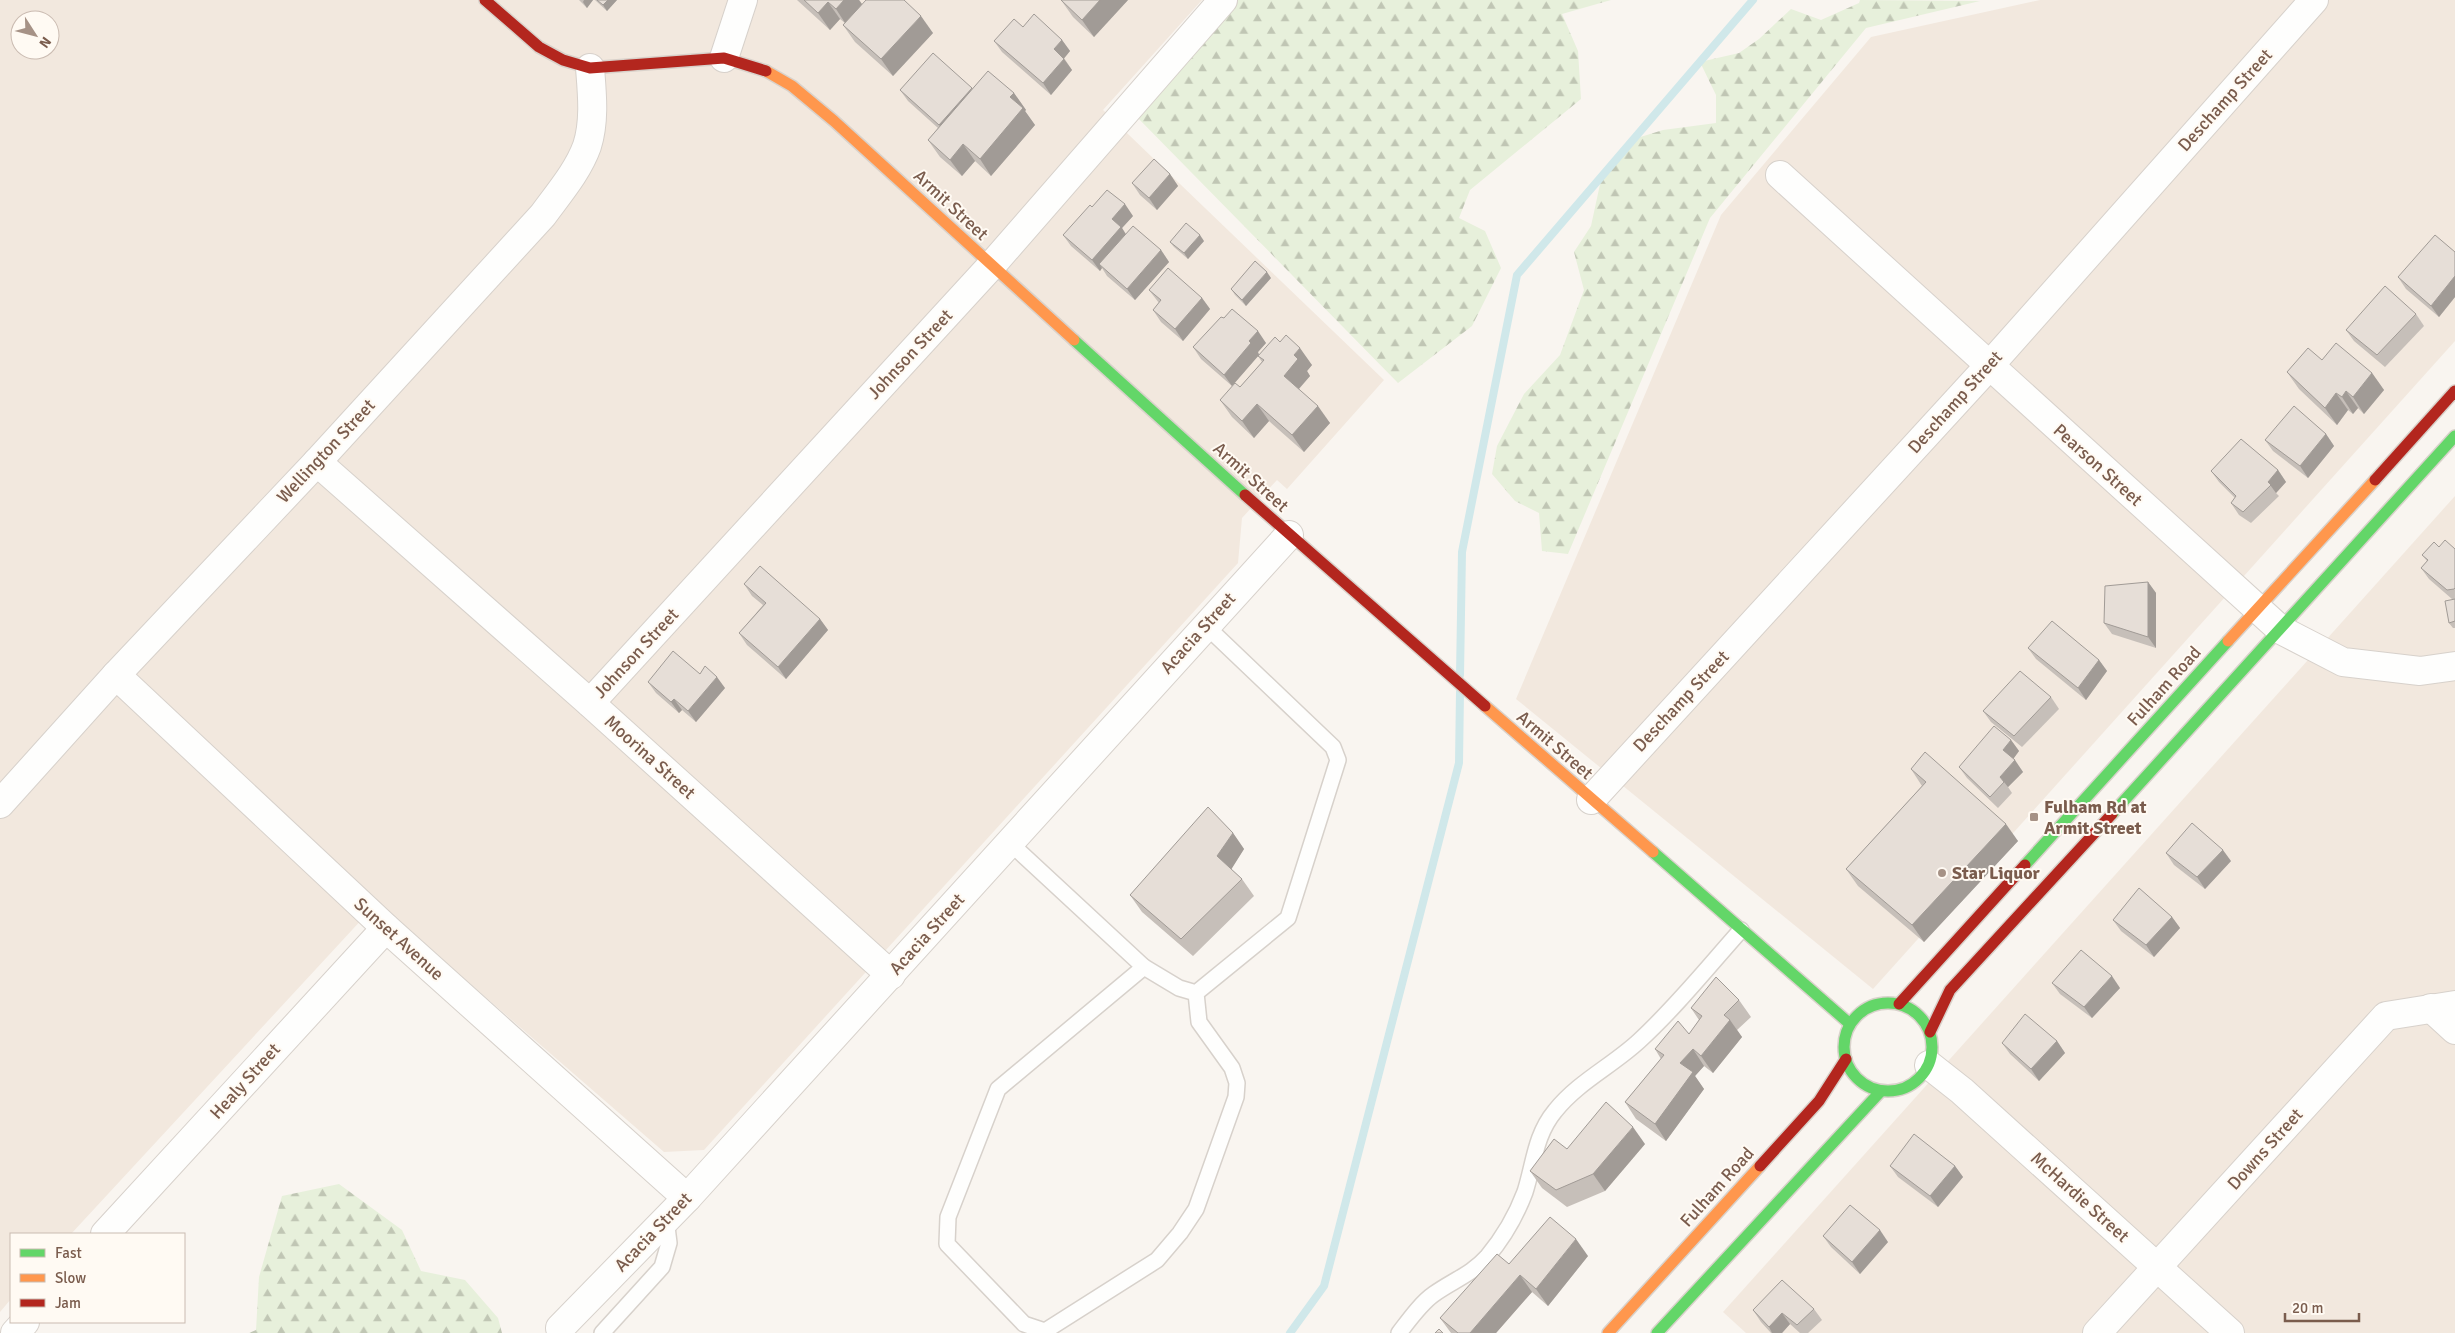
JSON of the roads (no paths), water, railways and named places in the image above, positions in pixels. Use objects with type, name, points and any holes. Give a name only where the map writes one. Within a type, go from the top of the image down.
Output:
[{"type":"street","points":[[485,0],[539,47],[563,60],[590,68]]},
{"type":"street","points":[[724,58],[743,0]]},
{"type":"street","name":"Johnson Street","points":[[590,703],[991,266],[1224,0]]},
{"type":"street","name":"Deschamp Street","points":[[1591,800],[1989,366],[2314,0]]},
{"type":"street","name":"Armit Street","points":[[590,68],[724,58],[767,71],[792,86],[834,120],[991,266],[1288,535],[1850,1024]]},
{"type":"street","name":"Wellington Street","points":[[0,804],[116,675],[317,462],[543,215],[570,178],[587,145],[593,104],[590,68]]},
{"type":"street","name":"Pearson Street","points":[[1780,175],[2281,630],[2343,662],[2420,671],[2455,666]]},
{"type":"street","name":"Fulham Road","points":[[1899,1004],[2455,391]]},
{"type":"street","points":[[1930,1032],[1950,990],[2281,630],[2455,436]]},
{"type":"street","name":"Moorina Street","points":[[317,462],[590,703],[891,975]]},
{"type":"street","name":"Acacia Street","points":[[560,1328],[687,1198],[1288,535]]},
{"type":"street","name":"Sunset Avenue","points":[[116,675],[386,928],[687,1198]]},
{"type":"street","name":"Healy Street","points":[[106,1233],[386,928]]},
{"type":"street","points":[[1889,1002],[1912,1009],[1923,1020],[1930,1032],[1932,1050],[1929,1065],[1914,1083],[1900,1089],[1881,1091],[1866,1085],[1854,1075],[1846,1059],[1844,1043],[1850,1024],[1861,1012],[1874,1005],[1889,1002]]},
{"type":"street","points":[[2443,1007],[2455,1030]]},
{"type":"street","name":"Downs Street","points":[[2097,1333],[2386,1016],[2443,1007]]},
{"type":"street","name":"Fulham Road","points":[[1608,1333],[1818,1101],[1846,1059]]},
{"type":"street","name":"McHardie Street","points":[[1929,1065],[1962,1091],[2230,1333]]},
{"type":"street","points":[[1667,1330],[1881,1091]]},
{"type":"street","points":[[15,1333],[24,1323]]},
{"type":"lane","points":[[1196,994],[1288,918],[1338,760],[1333,747],[1205,625]]},
{"type":"lane","points":[[1010,842],[1144,967],[1179,988],[1196,994]]},
{"type":"lane","points":[[1399,1333],[1433,1294],[1463,1278],[1486,1258],[1510,1225],[1525,1192],[1538,1139],[1554,1112],[1577,1088],[1609,1067],[1639,1042],[1674,1007],[1741,930]]},
{"type":"lane","points":[[1144,967],[998,1089],[948,1217],[947,1244],[1024,1324],[1046,1332],[1157,1260],[1180,1233],[1196,1209],[1236,1097],[1238,1084],[1232,1068],[1199,1022],[1196,994]]},
{"type":"lane","points":[[602,1333],[662,1267],[669,1243],[666,1218]]},
{"type":"waterway","points":[[1460,675],[1462,552],[1517,275],[1753,0]]},
{"type":"waterway","points":[[1290,1333],[1324,1286],[1459,763],[1460,692]]},
{"type":"place","name":"Fulham Rd at Armit Street","points":[[2034,817]]},
{"type":"place","name":"Star Liquor","points":[[1942,873]]}]
